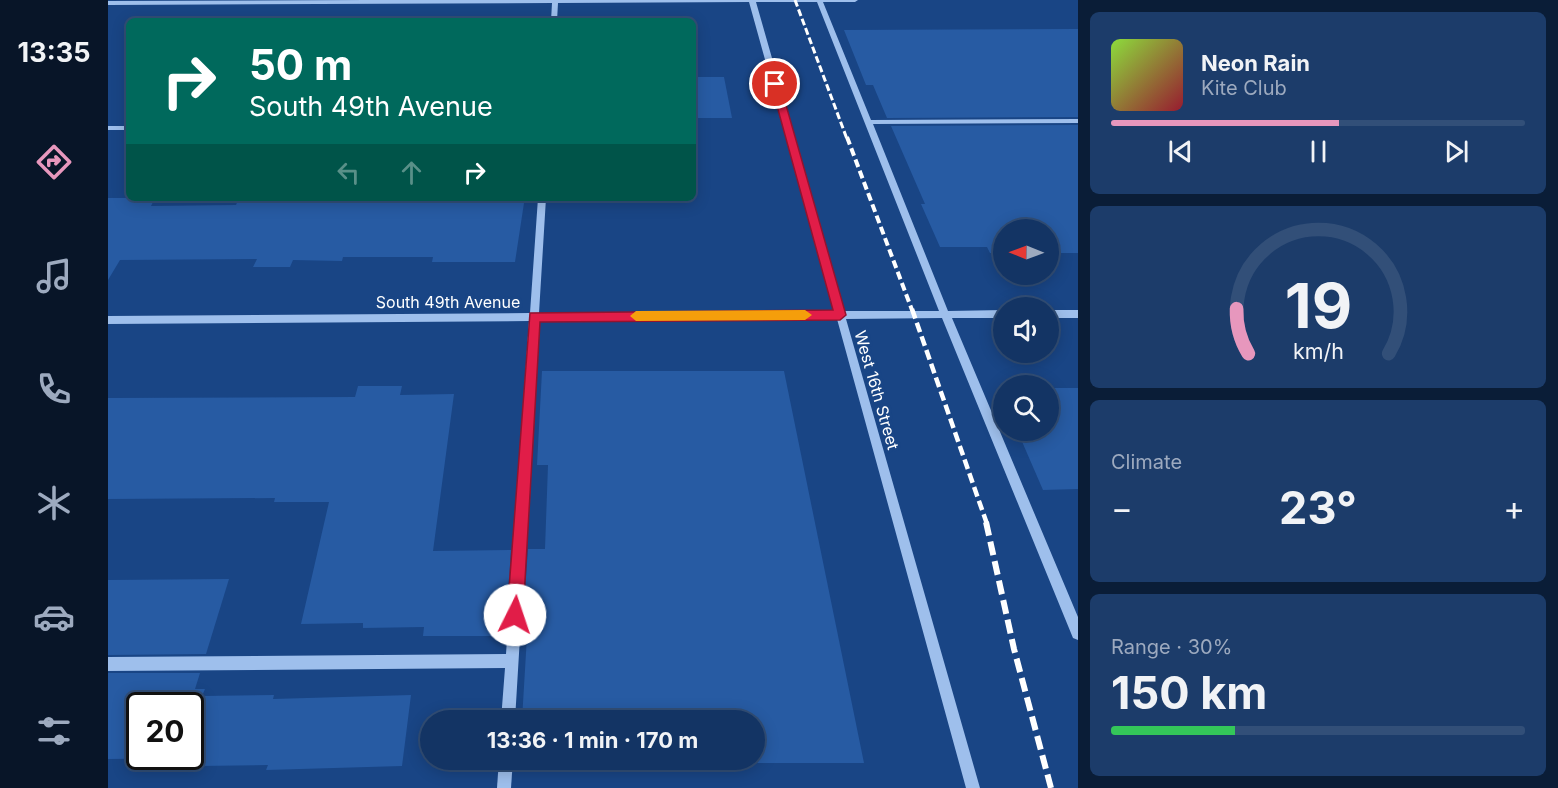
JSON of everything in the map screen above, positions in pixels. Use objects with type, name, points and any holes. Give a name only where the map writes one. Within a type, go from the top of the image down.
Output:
[{"type":"street","name":"West 16th Street","points":[[752,0],[973,788]]},
{"type":"street","points":[[819,0],[945,315],[1078,633]]},
{"type":"street","points":[[108,3],[855,0]]},
{"type":"street","points":[[554,18],[555,1]]},
{"type":"street","points":[[869,122],[1078,121]]},
{"type":"street","points":[[108,128],[126,128]]},
{"type":"street","points":[[509,710],[542,201]]},
{"type":"street","name":"South 49th Avenue","points":[[108,320],[993,314]]},
{"type":"street","points":[[1059,314],[1078,314]]},
{"type":"street","points":[[108,664],[512,661]]},
{"type":"street","points":[[504,788],[505,770]]},
{"type":"building","points":[[1078,29],[1078,117],[887,118],[873,85],[866,85],[844,30]]},
{"type":"building","points":[[696,77],[724,77],[732,118],[696,118]]},
{"type":"building","points":[[1078,125],[1078,253],[1059,253],[1059,219],[993,219],[993,253],[990,253],[987,247],[940,247],[921,204],[925,204],[891,126]]},
{"type":"building","points":[[108,198],[126,198],[126,201],[154,201],[151,206],[236,205],[238,201],[524,203],[515,262],[432,262],[433,257],[343,257],[342,261],[293,260],[290,267],[253,267],[257,259],[120,260],[108,280]]},
{"type":"building","points":[[542,371],[784,371],[864,763],[765,763],[765,710],[523,710],[527,636],[522,636],[528,549],[545,549],[548,465],[537,465]]},
{"type":"building","points":[[358,386],[402,386],[400,395],[454,394],[433,551],[511,550],[505,636],[423,636],[424,627],[363,628],[363,623],[301,624],[329,502],[274,502],[275,498],[108,499],[108,398],[355,397]]},
{"type":"building","points":[[1059,388],[1078,388],[1078,489],[1043,490],[1022,441],[1059,441]]},
{"type":"building","points":[[229,579],[206,654],[108,655],[108,580]]},
{"type":"building","points":[[108,673],[200,673],[195,689],[205,689],[204,692],[126,692],[126,759],[108,759]]},
{"type":"building","points":[[274,695],[273,699],[411,695],[402,766],[266,770],[268,765],[204,766],[204,696]]},
{"type":"railway","points":[[795,0],[847,139]]},
{"type":"railway","points":[[847,137],[912,310]]},
{"type":"railway","points":[[912,309],[987,524]]},
{"type":"railway","points":[[986,522],[1014,649],[1051,788]]},
{"type":"slow traffic","points":[[636,316],[805,315]]},
{"type":"route","points":[[515,615],[534,317],[840,315],[775,84]]}]
